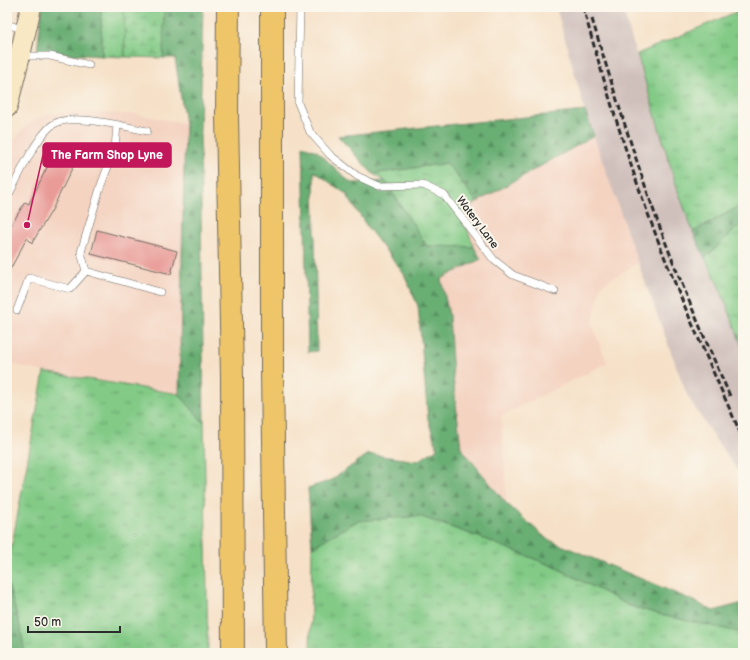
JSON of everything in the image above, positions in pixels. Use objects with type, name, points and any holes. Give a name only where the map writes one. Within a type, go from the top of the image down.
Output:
[{"type":"highway","points":[[228,7],[227,115],[232,385],[234,653]]},
{"type":"highway","points":[[272,7],[272,370],[276,653]]},
{"type":"street","points":[[7,107],[31,7]]},
{"type":"lane","name":"Watery Lane","points":[[300,7],[298,103],[310,132],[325,149],[357,176],[379,186],[423,185],[444,195],[494,260],[513,275],[555,291]]},
{"type":"lane","points":[[7,24],[26,30]]},
{"type":"lane","points":[[20,56],[50,56],[89,65]]},
{"type":"lane","points":[[7,193],[9,194],[40,138],[52,124],[63,120],[90,120],[147,131]]},
{"type":"lane","points":[[86,271],[81,252],[101,185],[115,148],[117,125]]},
{"type":"lane","points":[[86,271],[160,292]]},
{"type":"lane","points":[[17,310],[29,278],[70,288],[86,271]]},
{"type":"shaded area","points":[[556,7],[622,7],[677,188],[693,232],[718,281],[728,305],[743,350],[743,478],[715,439],[687,395],[638,263],[585,111]]},
{"type":"shaded area","points":[[69,112],[137,114],[185,124],[179,394],[44,372],[7,363],[7,156],[13,141],[27,124],[47,114]]},
{"type":"shaded area","points":[[594,136],[638,263],[601,285],[592,325],[607,363],[501,416],[506,503],[461,448],[453,377],[449,315],[441,279],[480,259],[461,212]]},
{"type":"green space","points":[[42,7],[101,7],[102,56],[37,52]]},
{"type":"green space","points":[[101,7],[124,7],[125,57],[102,56]]},
{"type":"green space","points":[[124,7],[164,7],[163,58],[125,57]]},
{"type":"green space","points":[[164,7],[203,7],[200,130],[204,423],[179,394],[185,124],[175,58],[163,58]]},
{"type":"green space","points":[[743,9],[743,204],[693,232],[677,188],[637,54]]},
{"type":"green space","points":[[585,111],[594,136],[477,202],[447,163],[373,174],[338,136]]},
{"type":"green space","points":[[303,146],[317,151],[351,183],[385,181],[427,246],[474,247],[481,259],[441,279],[449,315],[453,377],[461,448],[506,503],[547,539],[694,601],[713,611],[743,603],[743,633],[666,616],[630,606],[555,567],[479,537],[419,516],[357,521],[312,547],[308,488],[332,480],[368,454],[417,461],[437,449],[428,419],[418,306],[404,274],[368,228],[346,194],[314,171],[317,351],[308,352]]},
{"type":"green space","points":[[447,163],[477,202],[461,212],[474,247],[427,246],[385,181],[373,174]]},
{"type":"green space","points":[[743,204],[743,222],[705,258],[693,232]]},
{"type":"green space","points":[[743,222],[743,350],[726,303],[705,258]]},
{"type":"green space","points":[[44,372],[179,394],[204,423],[208,653],[25,653],[20,626],[7,581],[7,571]]},
{"type":"green space","points":[[419,516],[479,537],[555,567],[630,606],[666,616],[742,632],[743,653],[310,653],[312,547],[357,521]]},
{"type":"green space","points":[[7,581],[20,626],[25,653],[7,653]]},
{"type":"building","points":[[55,151],[76,160],[52,210],[32,243],[27,238],[7,275],[7,232],[25,202],[29,204]]},
{"type":"building","points":[[97,230],[177,251],[171,274],[91,254]]},
{"type":"railway","points":[[583,7],[601,71],[642,198],[684,306],[743,439]]},
{"type":"railway","points":[[592,19],[656,217],[682,284],[730,396]]},
{"type":"place","name":"The Farm Shop Lyne","points":[[27,225]]}]
